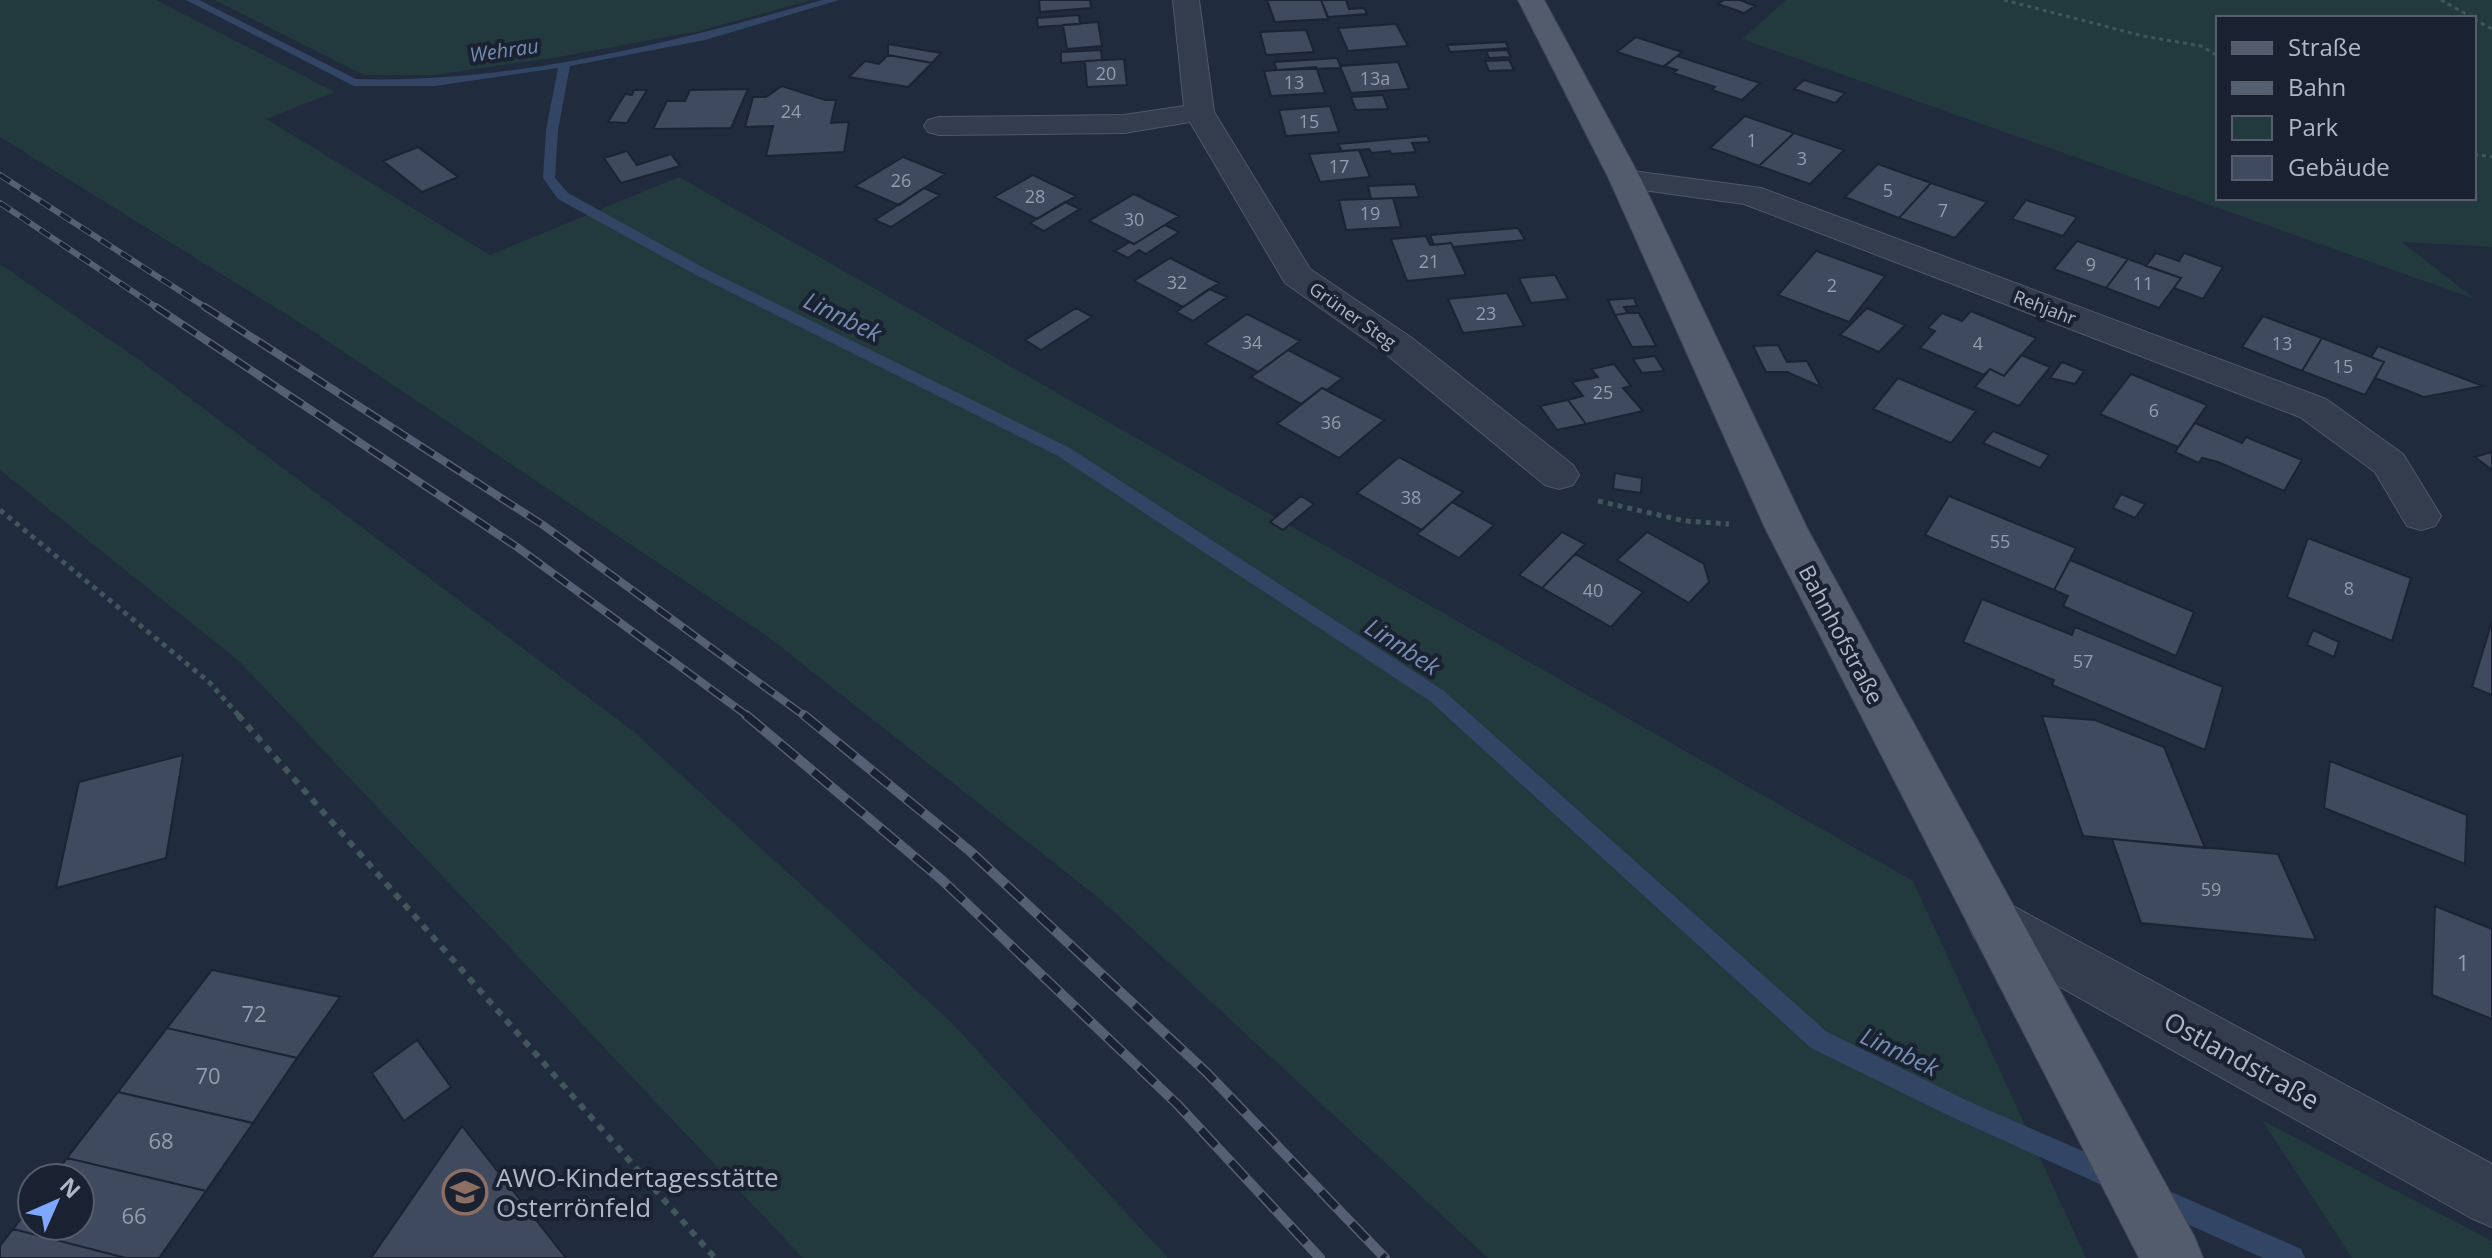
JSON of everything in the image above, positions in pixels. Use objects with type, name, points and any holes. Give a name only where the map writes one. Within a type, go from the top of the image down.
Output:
[{"type":"main road","name":"Bahnhofstraße","points":[[1531,0],[1625,179],[1786,528],[2172,1258]]},
{"type":"street","name":"Grüner Steg","points":[[1186,0],[1199,112],[1297,276],[1399,346],[1559,475]]},
{"type":"street","points":[[939,126],[1124,124],[1199,112]]},
{"type":"street","name":"Rehjahr","points":[[1625,179],[1750,195],[2313,408],[2389,463],[2421,516]]},
{"type":"street","name":"Ostlandstraße","points":[[1993,922],[2492,1197]]},
{"type":"path","points":[[2004,0],[2143,36],[2201,46],[2216,55]]},
{"type":"path","points":[[2441,0],[2469,16]]},
{"type":"path","points":[[1559,475],[1603,505],[1685,521],[1786,528]]},
{"type":"path","points":[[0,510],[209,682],[715,1258]]},
{"type":"green space","points":[[0,0],[156,0],[335,92],[266,119],[490,255],[679,177],[1913,881],[2086,1258],[1488,1258],[1101,900],[767,636],[302,324],[0,137]]},
{"type":"green space","points":[[215,0],[812,0],[699,31],[559,57],[433,75],[364,75]]},
{"type":"green space","points":[[1786,0],[2492,0],[2492,247],[2402,242],[2475,299],[1742,39]]},
{"type":"green space","points":[[0,264],[142,362],[633,731],[952,1023],[1168,1258],[803,1258],[239,661],[0,470]]},
{"type":"green space","points":[[2262,1120],[2492,1241],[2492,1258],[2352,1258]]},
{"type":"building","points":[[1039,0],[1090,0],[1091,8],[1040,12]]},
{"type":"building","points":[[1267,0],[1321,0],[1328,19],[1275,22]]},
{"type":"building","points":[[1321,0],[1346,0],[1349,9],[1364,8],[1367,14],[1328,17]]},
{"type":"building","points":[[1724,0],[1740,0],[1755,6],[1744,13],[1718,4]]},
{"type":"building","points":[[1079,15],[1080,24],[1038,27],[1037,18]]},
{"type":"building","points":[[1098,22],[1102,46],[1067,49],[1063,25]]},
{"type":"building","points":[[1396,24],[1408,46],[1348,51],[1338,28]]},
{"type":"building","points":[[1306,30],[1314,52],[1266,55],[1260,32]]},
{"type":"building","points":[[1636,37],[1682,52],[1664,67],[1617,52]]},
{"type":"building","points":[[1505,42],[1509,48],[1450,52],[1447,45]]},
{"type":"building","points":[[888,44],[941,53],[932,63],[888,55]]},
{"type":"building","points":[[1101,50],[1102,60],[1061,63],[1061,52]]},
{"type":"building","points":[[1507,50],[1511,57],[1489,58],[1486,51]]},
{"type":"building","points":[[888,55],[932,63],[908,87],[849,77],[865,61],[879,64]]},
{"type":"building","points":[[1677,56],[1760,83],[1742,100],[1673,73],[1677,70],[1664,66]]},
{"type":"building","points":[[1337,58],[1341,68],[1277,70],[1274,62]]},
{"type":"building","points":[[1124,59],[1127,85],[1087,87],[1085,61]]},
{"type":"building","points":[[1509,60],[1514,70],[1489,71],[1485,61]]},
{"type":"building","points":[[1398,62],[1409,89],[1351,93],[1340,66]]},
{"type":"building","points":[[1316,67],[1325,93],[1271,96],[1264,71]]},
{"type":"building","points":[[1804,80],[1845,93],[1835,103],[1794,89]]},
{"type":"building","points":[[782,86],[825,100],[836,100],[831,123],[849,122],[844,152],[766,156],[773,126],[745,127],[753,97],[766,97]]},
{"type":"building","points":[[748,89],[731,128],[653,129],[667,101],[685,101],[690,90]]},
{"type":"building","points":[[634,90],[647,90],[627,123],[608,122],[625,94],[632,95]]},
{"type":"building","points":[[1383,95],[1388,109],[1356,110],[1351,97]]},
{"type":"building","points":[[1330,106],[1339,132],[1286,136],[1279,110]]},
{"type":"building","points":[[1745,116],[1794,133],[1759,166],[1710,148]]},
{"type":"building","points":[[1794,133],[1844,150],[1810,184],[1759,166]]},
{"type":"building","points":[[1427,136],[1430,142],[1412,143],[1416,152],[1342,151],[1338,144]]},
{"type":"building","points":[[418,147],[458,177],[422,192],[383,161]]},
{"type":"building","points":[[1359,150],[1370,177],[1320,182],[1309,154]]},
{"type":"building","points":[[627,151],[637,165],[671,154],[680,166],[621,183],[604,158]]},
{"type":"building","points":[[903,157],[945,174],[899,205],[855,186]]},
{"type":"building","points":[[1878,164],[1931,183],[1899,218],[1845,197]]},
{"type":"building","points":[[1033,175],[1076,196],[1037,219],[994,197]]},
{"type":"building","points":[[1931,183],[1987,202],[1955,238],[1899,218]]},
{"type":"building","points":[[1415,184],[1419,197],[1371,199],[1368,186]]},
{"type":"building","points":[[924,188],[940,195],[891,227],[875,220]]},
{"type":"building","points":[[1134,194],[1179,216],[1134,244],[1089,221]]},
{"type":"building","points":[[1393,198],[1401,227],[1346,230],[1339,200]]},
{"type":"building","points":[[2026,200],[2077,217],[2063,236],[2012,219]]},
{"type":"building","points":[[1065,202],[1080,209],[1044,231],[1030,223]]},
{"type":"building","points":[[1165,225],[1179,232],[1146,254],[1139,250],[1128,258],[1115,251],[1130,242],[1134,244]]},
{"type":"building","points":[[1518,228],[1525,240],[1453,247],[1451,243],[1434,245],[1430,235]]},
{"type":"building","points":[[1426,236],[1430,245],[1451,243],[1466,275],[1407,281],[1391,239]]},
{"type":"building","points":[[2077,241],[2128,259],[2106,288],[2054,269]]},
{"type":"building","points":[[1816,251],[1885,276],[1849,322],[1778,295]]},
{"type":"building","points":[[2156,253],[2179,261],[2184,253],[2223,267],[2203,299],[2174,288],[2181,278],[2146,266]]},
{"type":"building","points":[[1170,258],[1219,283],[1183,307],[1134,281]]},
{"type":"building","points":[[2128,259],[2181,278],[2159,308],[2106,288]]},
{"type":"building","points":[[1555,275],[1568,299],[1531,303],[1519,278]]},
{"type":"building","points":[[1209,289],[1227,297],[1193,321],[1176,312]]},
{"type":"building","points":[[1507,293],[1524,326],[1463,333],[1448,299]]},
{"type":"building","points":[[1634,298],[1637,306],[1624,307],[1628,313],[1615,315],[1608,300]]},
{"type":"building","points":[[1076,308],[1092,317],[1041,350],[1025,340]]},
{"type":"building","points":[[1867,308],[1905,325],[1879,352],[1840,335]]},
{"type":"building","points":[[1971,311],[2036,338],[2004,376],[1990,369],[1984,375],[1920,348],[1935,331],[1928,328],[1942,313],[1962,321]]},
{"type":"building","points":[[1639,313],[1656,346],[1632,347],[1615,315]]},
{"type":"building","points":[[1247,314],[1300,341],[1258,372],[1205,344]]},
{"type":"building","points":[[2263,316],[2322,338],[2302,371],[2242,347]]},
{"type":"building","points":[[2322,338],[2384,362],[2365,395],[2302,371]]},
{"type":"building","points":[[1778,345],[1787,362],[1807,361],[1821,387],[1787,372],[1766,372],[1753,346]]},
{"type":"building","points":[[2378,346],[2483,386],[2424,397],[2375,378],[2384,362],[2371,357]]},
{"type":"building","points":[[1288,350],[1342,378],[1301,404],[1251,377]]},
{"type":"building","points":[[2021,355],[2050,367],[2019,406],[1975,387],[1990,369],[2004,376]]},
{"type":"building","points":[[1655,356],[1664,371],[1642,373],[1633,359]]},
{"type":"building","points":[[2062,362],[2084,371],[2075,384],[2050,378]]},
{"type":"building","points":[[1614,364],[1631,386],[1623,388],[1643,411],[1586,424],[1568,400],[1583,396],[1572,382],[1598,377],[1591,369]]},
{"type":"building","points":[[2131,374],[2207,405],[2178,447],[2100,414]]},
{"type":"building","points":[[1898,378],[1976,411],[1951,443],[1873,409]]},
{"type":"building","points":[[1322,388],[1384,420],[1339,458],[1277,424]]},
{"type":"building","points":[[1568,400],[1586,424],[1557,430],[1540,406]]},
{"type":"building","points":[[2195,423],[2242,443],[2246,437],[2302,460],[2284,491],[2218,462],[2202,458],[2199,463],[2175,452]]},
{"type":"building","points":[[1993,431],[2049,455],[2040,468],[1983,443]]},
{"type":"building","points":[[2492,452],[2492,470],[2475,457]]},
{"type":"building","points":[[1399,457],[1463,492],[1422,530],[1357,493]]},
{"type":"building","points":[[1615,473],[1642,478],[1641,493],[1613,489]]},
{"type":"building","points":[[2121,494],[2145,504],[2135,518],[2113,508]]},
{"type":"building","points":[[1301,496],[1314,504],[1283,530],[1270,522]]},
{"type":"building","points":[[1949,496],[2076,548],[2054,590],[1925,535]]},
{"type":"building","points":[[1452,502],[1494,525],[1459,558],[1417,534]]},
{"type":"building","points":[[1562,532],[1585,544],[1542,588],[1519,575]]},
{"type":"building","points":[[1647,532],[1704,564],[1709,582],[1689,603],[1617,560]]},
{"type":"building","points":[[2308,538],[2411,578],[2392,641],[2287,597]]},
{"type":"building","points":[[1575,554],[1643,592],[1611,627],[1542,588]]},
{"type":"building","points":[[2070,560],[2194,612],[2176,656],[2063,606],[2068,596],[2054,590]]},
{"type":"building","points":[[1982,599],[2072,635],[2075,627],[2223,687],[2205,750],[2052,685],[2054,680],[1963,642]]},
{"type":"building","points":[[2492,621],[2492,695],[2472,687]]},
{"type":"building","points":[[2313,630],[2339,642],[2334,657],[2307,645]]},
{"type":"building","points":[[2042,716],[2095,720],[2164,747],[2205,848],[2083,836]]},
{"type":"building","points":[[183,755],[166,858],[56,888],[79,782]]},
{"type":"building","points":[[2330,761],[2467,815],[2465,864],[2324,808]]},
{"type":"building","points":[[2112,839],[2278,854],[2316,940],[2141,923]]},
{"type":"building","points":[[2435,906],[2492,929],[2492,1019],[2432,995]]},
{"type":"building","points":[[212,970],[340,997],[297,1058],[167,1028]]},
{"type":"building","points":[[167,1028],[297,1058],[253,1123],[118,1092]]},
{"type":"building","points":[[417,1040],[451,1087],[404,1121],[372,1073]]},
{"type":"building","points":[[118,1092],[253,1123],[206,1191],[96,1165],[96,1162],[67,1158]]},
{"type":"building","name":"AWO-Kindertagesstätte Osterrönfeld","points":[[462,1126],[566,1258],[371,1258]]},
{"type":"building","points":[[96,1165],[206,1191],[159,1258],[126,1258],[64,1242],[96,1242]]},
{"type":"building","points":[[13,1229],[16,1230],[16,1242],[64,1242],[126,1258],[0,1258],[0,1246]]},
{"type":"waterway","name":"Wehrau","points":[[191,0],[354,82],[435,82],[565,64]]},
{"type":"waterway","name":"Wehrau","points":[[565,64],[705,37],[834,0]]},
{"type":"waterway","name":"Linnbek","points":[[565,64],[552,130],[549,178],[563,196],[701,272],[1064,452],[1437,696],[1819,1040],[1962,1110],[2113,1177]]},
{"type":"waterway","name":"Linnbek","points":[[2158,1198],[2292,1258]]},
{"type":"railway","points":[[0,175],[208,309]]},
{"type":"railway","points":[[0,203],[156,307]]},
{"type":"railway","points":[[156,307],[517,547],[749,717]]},
{"type":"railway","points":[[205,307],[543,525],[806,717]]},
{"type":"railway","points":[[746,715],[942,880],[1177,1104],[1320,1258]]},
{"type":"railway","points":[[804,715],[971,852],[1207,1073],[1385,1258]]},
{"type":"place","name":"AWO-Kindertagesstätte Osterrönfeld","points":[[465,1192]]}]
